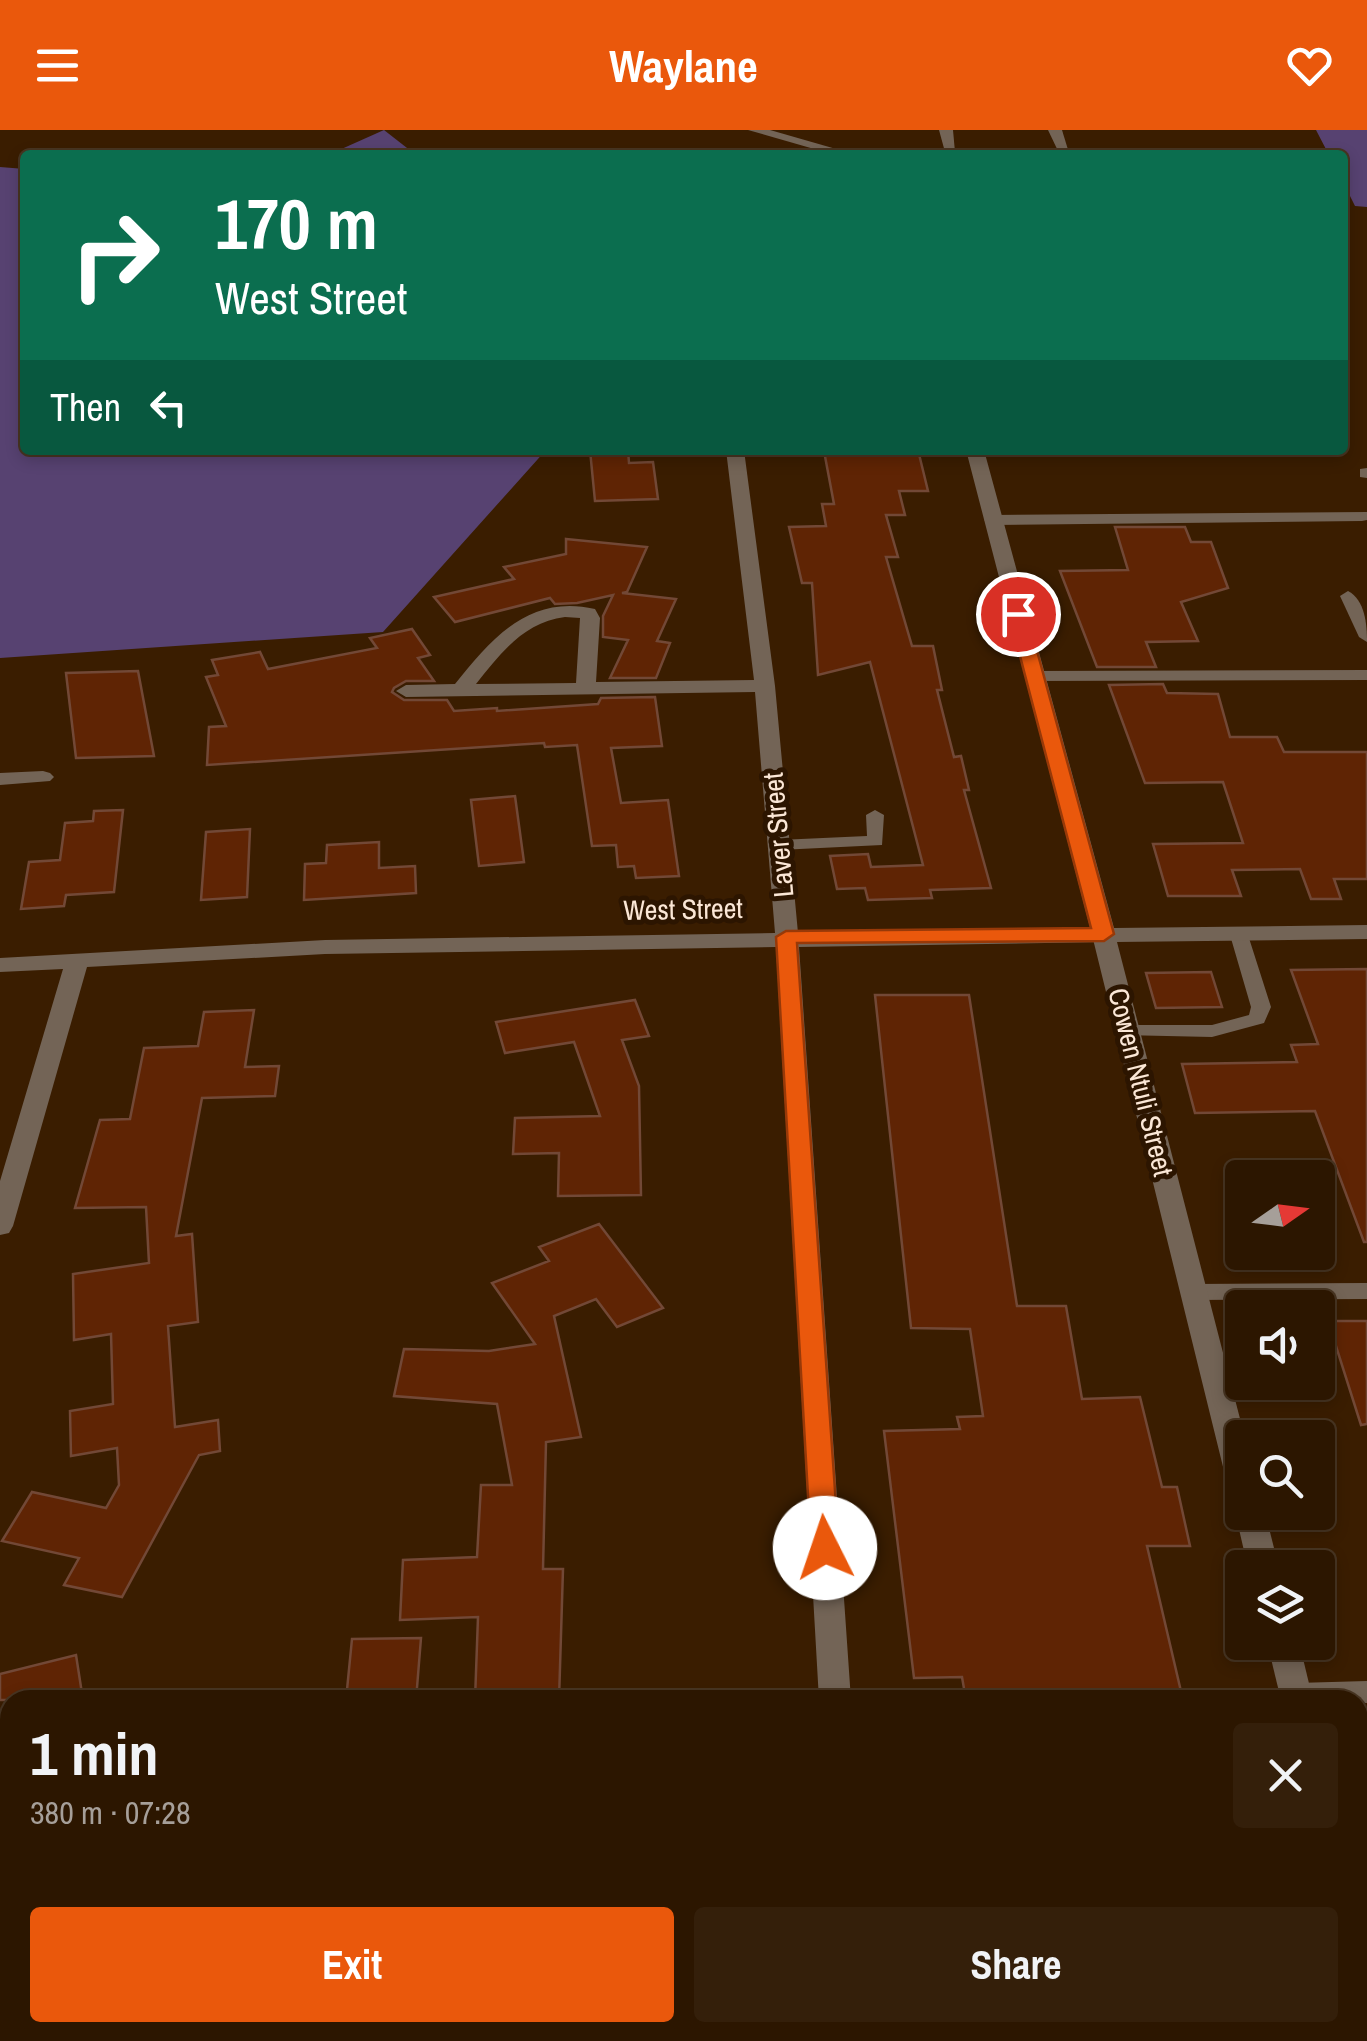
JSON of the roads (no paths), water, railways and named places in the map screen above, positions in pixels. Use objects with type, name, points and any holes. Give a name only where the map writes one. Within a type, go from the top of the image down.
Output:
[{"type":"street","points":[[754,130],[831,150]]},
{"type":"street","points":[[946,130],[950,149]]},
{"type":"street","points":[[1056,130],[1064,150]]},
{"type":"street","name":"Laver Street","points":[[736,455],[779,845],[834,1690]]},
{"type":"street","name":"Cowen Ntuli Street","points":[[976,455],[1104,934],[1226,1420]]},
{"type":"street","points":[[993,520],[1362,516]]},
{"type":"street","points":[[462,690],[503,637],[540,612],[555,609],[588,613],[590,618],[586,688]]},
{"type":"street","points":[[406,690],[764,686]]},
{"type":"street","points":[[0,779],[43,777]]},
{"type":"street","name":"West Street","points":[[0,964],[324,947],[786,937],[1367,932]]},
{"type":"street","points":[[0,1226],[77,961]]},
{"type":"street","points":[[1287,1660],[1294,1690]]},
{"type":"lane","points":[[1348,596],[1367,637]]},
{"type":"lane","points":[[1035,676],[1367,675]]},
{"type":"lane","points":[[779,845],[876,842],[875,815]]},
{"type":"lane","points":[[1128,1031],[1224,1028],[1257,1019],[1260,1006],[1239,935]]},
{"type":"lane","points":[[1194,1292],[1367,1291]]}]
